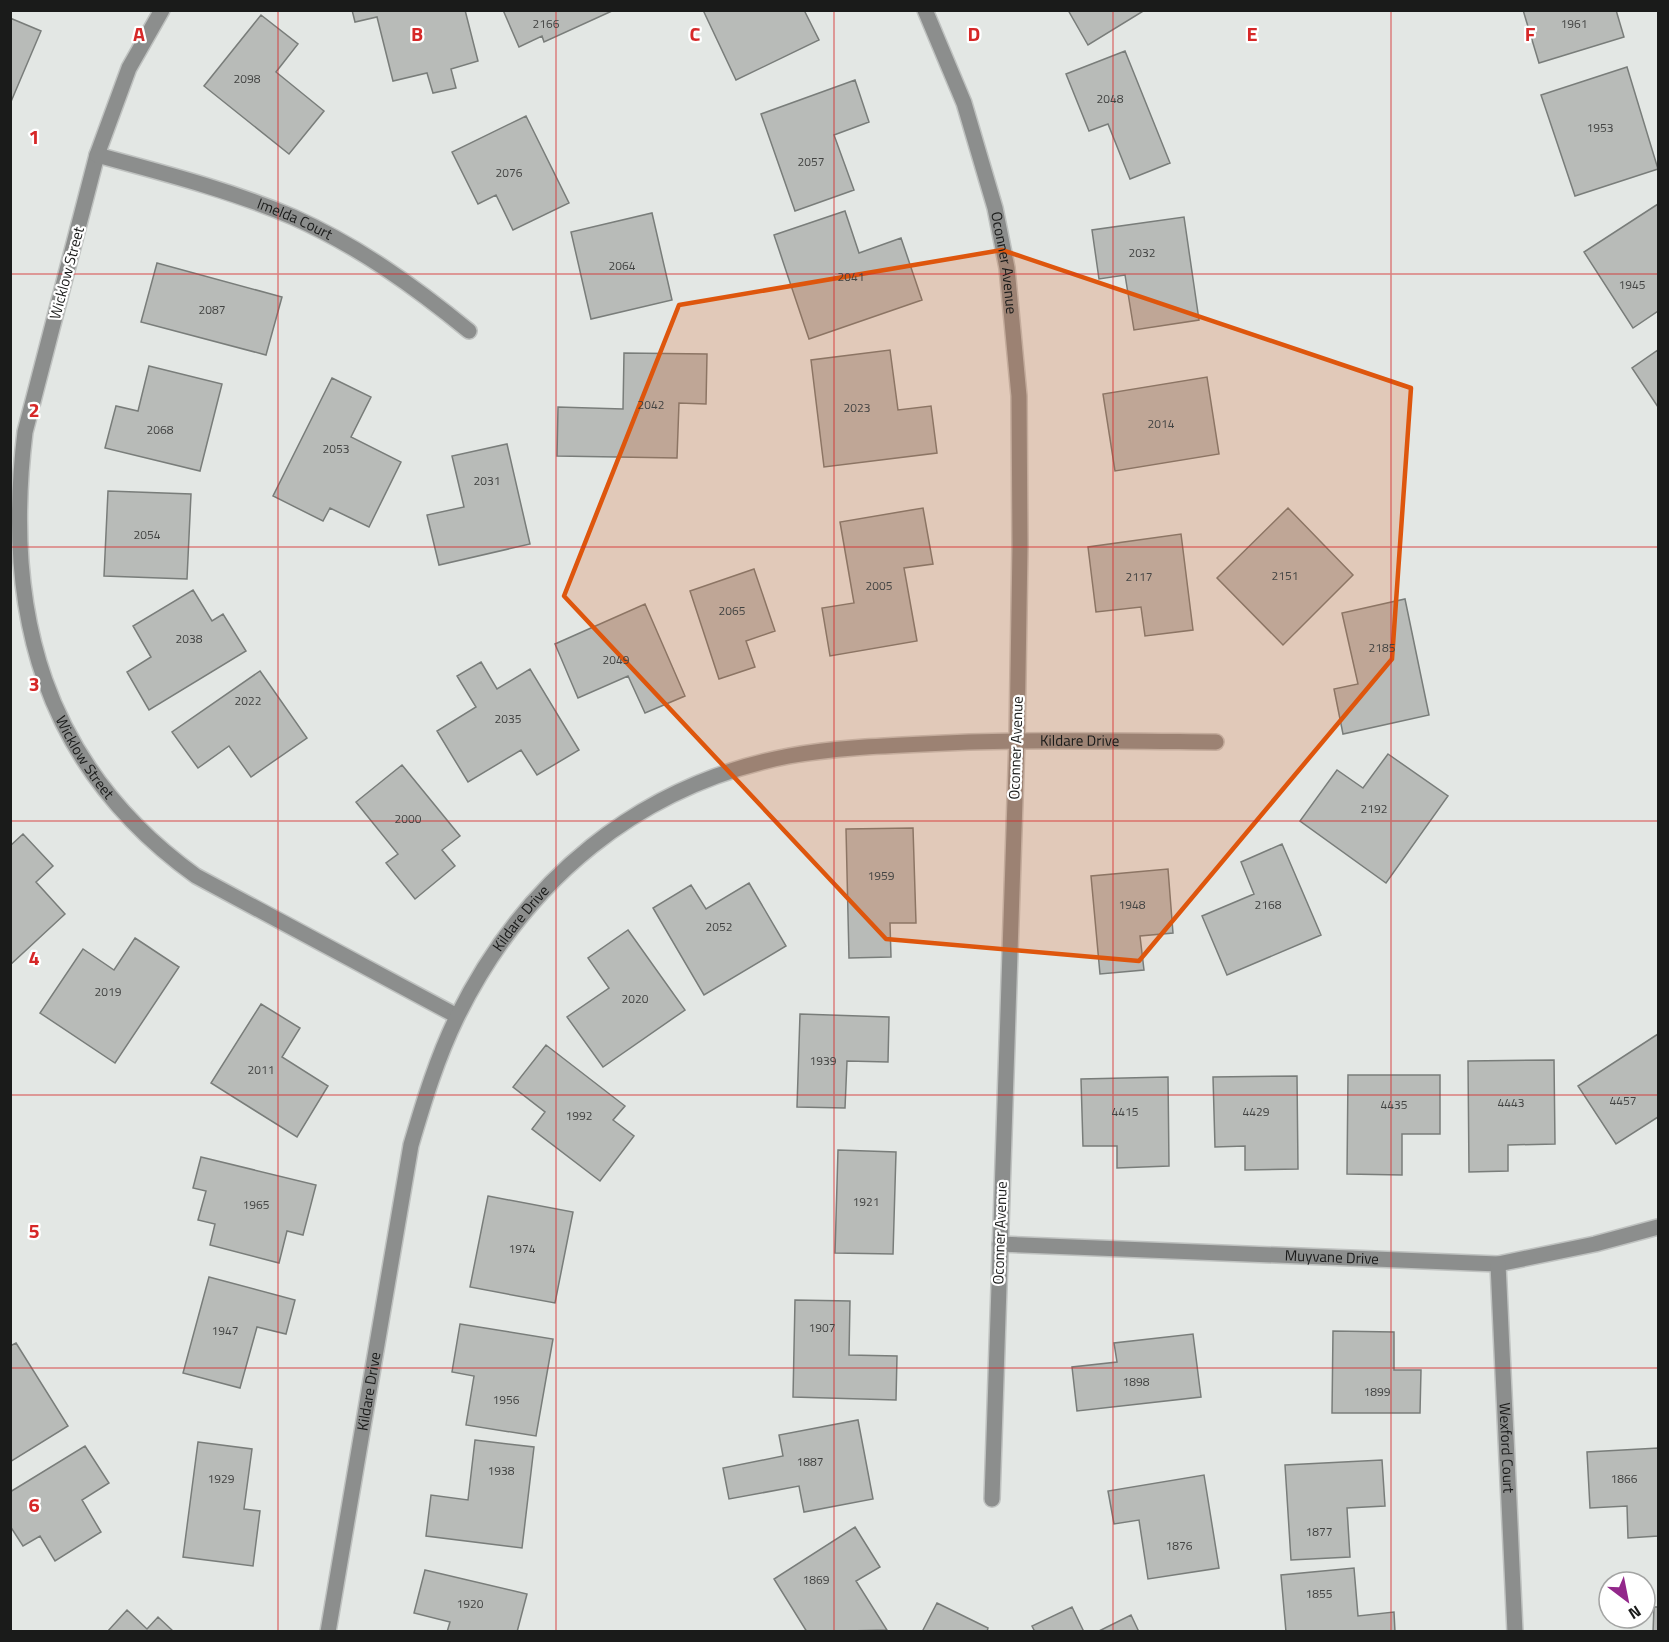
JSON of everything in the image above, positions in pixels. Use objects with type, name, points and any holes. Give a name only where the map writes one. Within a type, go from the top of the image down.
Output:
[{"type":"street","name":"Wicklow Street","points":[[162,10],[129,68],[97,155],[25,432],[19,479],[23,593],[42,676],[71,740],[87,766],[125,814],[174,860],[196,876],[457,1016]]},
{"type":"street","name":"Oconner Avenue","points":[[926,10],[964,104],[995,208],[1006,268],[1019,396],[1020,546],[1017,739],[992,1498]]},
{"type":"street","name":"Imelda Court","points":[[97,155],[231,194],[326,233],[401,277],[469,331]]},
{"type":"street","name":"Kildare Drive","points":[[328,1632],[411,1145],[425,1099],[457,1016],[506,936],[558,874],[616,827],[667,798],[742,768],[786,757],[836,748],[1017,739],[1216,742]]},
{"type":"street","name":"Muyvane Drive","points":[[1000,1245],[1498,1264],[1595,1244],[1659,1227]]},
{"type":"street","name":"Wexford Court","points":[[1498,1264],[1515,1632]]},
{"type":"highlighted area","points":[[1002,250],[1411,388],[1392,659],[1139,961],[886,939],[564,596],[679,305]]},
{"type":"building","points":[[352,10],[465,10],[478,61],[451,69],[456,88],[433,93],[427,73],[393,81],[377,17],[355,22]]},
{"type":"building","points":[[503,10],[612,11],[544,42],[542,36],[519,47]]},
{"type":"building","points":[[703,10],[804,10],[819,40],[736,80]]},
{"type":"building","points":[[1068,10],[1145,10],[1088,45]]},
{"type":"building","points":[[1523,10],[1616,10],[1624,37],[1539,63]]},
{"type":"building","points":[[261,15],[298,44],[276,72],[324,111],[289,154],[204,86]]},
{"type":"building","points":[[10,18],[41,31],[10,104]]},
{"type":"building","points":[[1125,51],[1170,163],[1130,179],[1108,124],[1089,131],[1066,74]]},
{"type":"building","points":[[1627,67],[1658,169],[1575,196],[1541,95]]},
{"type":"building","points":[[855,80],[869,122],[834,135],[854,190],[795,211],[761,114]]},
{"type":"building","points":[[526,116],[569,203],[513,230],[496,195],[478,204],[452,152]]},
{"type":"building","points":[[1658,204],[1658,311],[1633,328],[1584,252]]},
{"type":"building","points":[[845,211],[859,253],[901,238],[922,300],[809,339],[774,235]]},
{"type":"building","points":[[652,213],[672,300],[591,319],[571,232]]},
{"type":"building","points":[[1184,217],[1199,320],[1134,330],[1125,275],[1099,279],[1092,230]]},
{"type":"building","points":[[157,263],[282,297],[266,355],[141,322]]},
{"type":"building","points":[[890,350],[898,410],[931,406],[937,453],[824,467],[811,360]]},
{"type":"building","points":[[1658,350],[1658,407],[1632,368]]},
{"type":"building","points":[[624,353],[707,354],[706,404],[679,403],[677,458],[557,456],[558,407],[623,409]]},
{"type":"building","points":[[149,366],[222,384],[200,471],[105,448],[116,406],[138,411]]},
{"type":"building","points":[[1207,377],[1219,454],[1115,471],[1103,394]]},
{"type":"building","points":[[332,378],[371,397],[351,437],[401,462],[369,527],[330,508],[323,521],[273,496]]},
{"type":"building","points":[[507,444],[530,544],[439,565],[427,515],[464,507],[452,456]]},
{"type":"building","points":[[108,491],[191,494],[187,579],[104,576]]},
{"type":"building","points":[[923,508],[933,564],[904,568],[917,641],[830,656],[822,608],[854,603],[840,522]]},
{"type":"building","points":[[1288,508],[1353,575],[1283,645],[1217,578]]},
{"type":"building","points":[[1181,534],[1193,630],[1145,636],[1141,607],[1096,612],[1088,547]]},
{"type":"building","points":[[754,569],[775,631],[746,641],[755,667],[719,679],[690,591]]},
{"type":"building","points":[[193,590],[212,621],[223,614],[246,651],[149,710],[127,672],[151,657],[133,626]]},
{"type":"building","points":[[1405,599],[1429,715],[1343,734],[1334,689],[1358,684],[1342,613]]},
{"type":"building","points":[[645,604],[685,696],[645,713],[628,676],[578,698],[555,644]]},
{"type":"building","points":[[481,662],[497,689],[530,669],[579,750],[537,775],[521,750],[468,782],[437,731],[476,707],[457,676]]},
{"type":"building","points":[[260,671],[307,738],[251,777],[229,746],[198,768],[172,732]]},
{"type":"building","points":[[1388,754],[1448,796],[1386,883],[1300,821],[1337,770],[1363,788]]},
{"type":"building","points":[[402,765],[460,836],[442,850],[455,866],[415,899],[386,863],[398,854],[356,802]]},
{"type":"building","points":[[913,828],[916,923],[890,923],[891,957],[849,958],[846,829]]},
{"type":"building","points":[[23,834],[53,866],[36,882],[65,914],[10,965],[10,846]]},
{"type":"building","points":[[1282,844],[1321,935],[1227,975],[1202,916],[1254,894],[1241,862]]},
{"type":"building","points":[[1168,869],[1173,933],[1140,936],[1144,970],[1100,974],[1091,876]]},
{"type":"building","points":[[749,883],[786,946],[704,995],[653,908],[691,885],[706,909]]},
{"type":"building","points":[[628,930],[685,1010],[603,1067],[567,1017],[609,988],[588,958]]},
{"type":"building","points":[[135,938],[179,967],[115,1063],[40,1013],[83,949],[114,970]]},
{"type":"building","points":[[261,1004],[300,1028],[282,1057],[328,1086],[297,1137],[211,1083]]},
{"type":"building","points":[[800,1014],[889,1017],[888,1062],[847,1061],[845,1108],[797,1107]]},
{"type":"building","points":[[1658,1034],[1658,1117],[1616,1144],[1578,1086]]},
{"type":"building","points":[[546,1045],[625,1106],[613,1120],[634,1136],[600,1181],[532,1129],[545,1112],[513,1087]]},
{"type":"building","points":[[1554,1060],[1555,1144],[1508,1145],[1508,1171],[1469,1172],[1468,1061]]},
{"type":"building","points":[[1348,1075],[1440,1075],[1440,1134],[1402,1134],[1402,1175],[1347,1174]]},
{"type":"building","points":[[1297,1076],[1298,1169],[1245,1170],[1245,1146],[1215,1147],[1213,1077]]},
{"type":"building","points":[[1168,1077],[1169,1166],[1117,1168],[1117,1146],[1083,1146],[1081,1079]]},
{"type":"building","points":[[838,1150],[896,1152],[893,1254],[835,1253]]},
{"type":"building","points":[[201,1157],[316,1185],[303,1235],[287,1231],[279,1263],[210,1245],[215,1224],[198,1220],[206,1191],[193,1188]]},
{"type":"building","points":[[488,1196],[573,1212],[555,1303],[470,1287]]},
{"type":"building","points":[[209,1277],[295,1300],[286,1334],[257,1327],[240,1388],[183,1373]]},
{"type":"building","points":[[795,1300],[850,1301],[849,1355],[897,1356],[896,1400],[793,1397]]},
{"type":"building","points":[[460,1324],[553,1339],[536,1436],[466,1425],[474,1376],[452,1372]]},
{"type":"building","points":[[1333,1331],[1394,1332],[1394,1370],[1421,1370],[1420,1413],[1332,1413]]},
{"type":"building","points":[[1193,1334],[1201,1397],[1077,1411],[1072,1367],[1117,1362],[1114,1343]]},
{"type":"building","points":[[16,1343],[68,1426],[10,1462],[10,1346]]},
{"type":"building","points":[[858,1420],[873,1499],[804,1512],[799,1486],[729,1499],[723,1468],[783,1456],[779,1435]]},
{"type":"building","points":[[475,1440],[534,1447],[522,1548],[426,1536],[431,1495],[468,1500]]},
{"type":"building","points":[[198,1442],[252,1449],[244,1509],[260,1511],[253,1566],[183,1557]]},
{"type":"building","points":[[85,1446],[109,1483],[82,1500],[101,1532],[55,1561],[40,1536],[23,1546],[10,1526],[10,1492]]},
{"type":"building","points":[[1658,1448],[1658,1536],[1628,1538],[1627,1506],[1590,1508],[1587,1452]]},
{"type":"building","points":[[1382,1460],[1385,1506],[1347,1508],[1350,1557],[1291,1560],[1285,1465]]},
{"type":"building","points":[[1204,1475],[1219,1568],[1148,1579],[1139,1520],[1114,1524],[1108,1491]]},
{"type":"building","points":[[855,1527],[880,1567],[856,1581],[887,1630],[807,1632],[774,1579]]},
{"type":"building","points":[[1354,1568],[1358,1616],[1394,1612],[1395,1632],[1286,1632],[1281,1575]]},
{"type":"building","points":[[425,1570],[527,1594],[517,1632],[447,1632],[450,1622],[414,1613]]},
{"type":"building","points":[[937,1603],[988,1628],[987,1632],[922,1632]]},
{"type":"building","points":[[1072,1607],[1084,1632],[1035,1632],[1032,1626]]},
{"type":"building","points":[[1658,1607],[1658,1632],[1653,1632],[1657,1630]]},
{"type":"building","points":[[127,1610],[147,1629],[158,1617],[174,1632],[107,1632]]},
{"type":"building","points":[[1131,1615],[1139,1632],[1097,1632]]}]
